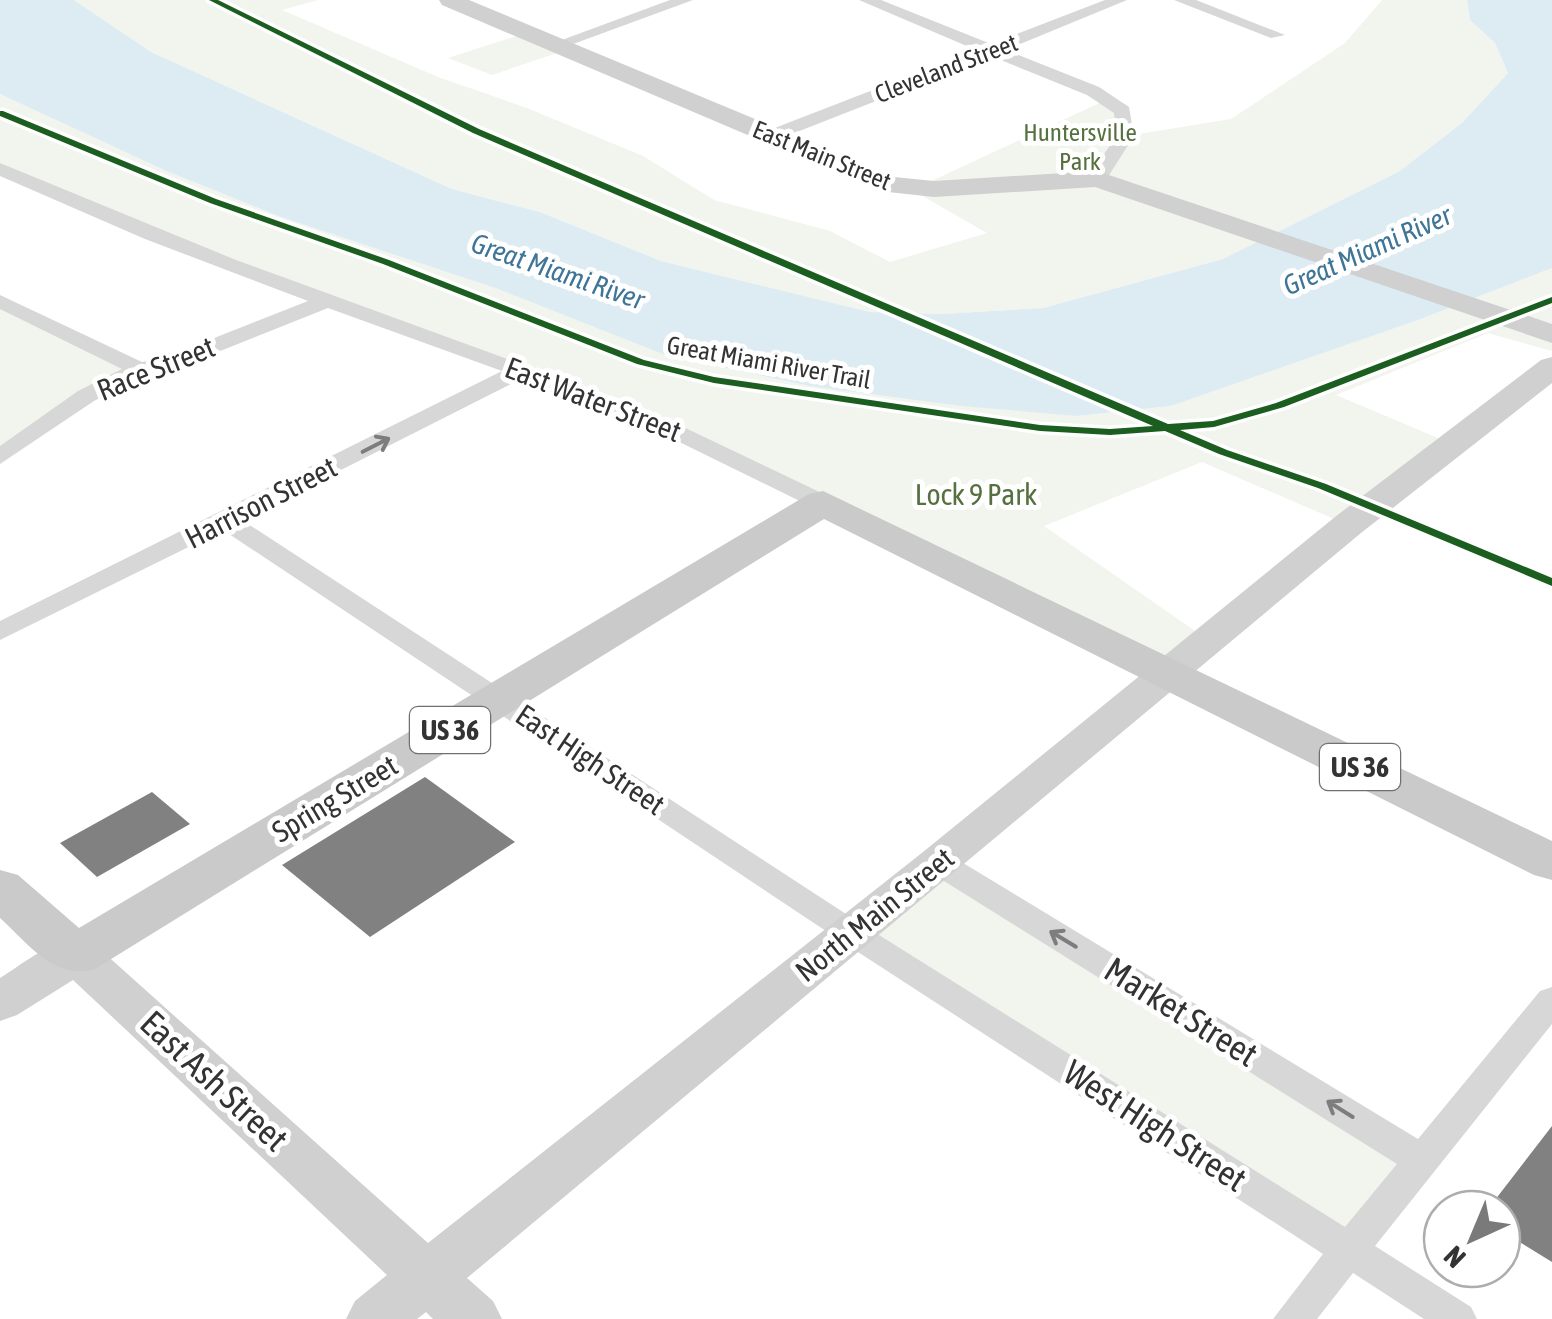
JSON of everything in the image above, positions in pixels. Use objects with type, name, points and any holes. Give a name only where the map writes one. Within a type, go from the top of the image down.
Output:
[{"type":"main road","name":"East Water Street","points":[[823,503],[1168,673]]},
{"type":"main road","name":"Spring Street","points":[[76,955],[823,503]]},
{"type":"main road","name":"US 36","points":[[1168,673],[1552,862]]},
{"type":"main road","name":"East Ash Street","points":[[0,888],[76,955]]},
{"type":"street","name":"East Main Street","points":[[450,0],[888,185],[912,190],[1098,180],[1547,332]]},
{"type":"street","points":[[559,44],[685,0]]},
{"type":"street","points":[[867,0],[1092,92],[1123,111],[1125,136],[1098,180]]},
{"type":"street","name":"Cleveland Street","points":[[772,135],[1120,0]]},
{"type":"street","points":[[1182,0],[1278,34]]},
{"type":"street","name":"East Water Street","points":[[0,169],[324,302],[620,407],[708,445],[823,503]]},
{"type":"street","points":[[0,301],[139,370]]},
{"type":"street","name":"Race Street","points":[[0,457],[86,396],[139,370],[172,362],[324,302]]},
{"type":"street","name":"North Main Street","points":[[375,1319],[939,863],[1371,506],[1552,367]]},
{"type":"street","name":"Harrison Street","points":[[0,632],[520,371]]},
{"type":"street","name":"East High Street","points":[[227,520],[852,933]]},
{"type":"street","name":"Market Street","points":[[939,863],[1423,1160]]},
{"type":"street","name":"West High Street","points":[[852,933],[1457,1319]]},
{"type":"street","name":"Spring Street","points":[[0,1002],[76,955]]},
{"type":"street","name":"East Ash Street","points":[[76,955],[473,1319]]},
{"type":"street","points":[[1292,1319],[1552,1000]]},
{"type":"green space","name":"Huntersville Park","points":[[74,0],[318,0],[282,10],[438,77],[527,108],[643,156],[714,200],[830,231],[890,262],[987,233],[912,190],[1106,100],[1123,111],[1126,136],[1231,119],[1345,43],[1382,0],[1467,0],[1470,20],[1495,43],[1508,73],[1463,122],[1400,171],[1223,259],[1043,308],[943,314],[870,312],[661,261],[540,212],[452,189],[151,52]]},
{"type":"green space","points":[[529,32],[569,49],[492,75],[448,58]]},
{"type":"green space","name":"Lock 9 Park","points":[[0,94],[164,170],[281,217],[498,289],[665,355],[810,386],[1077,416],[1171,406],[1421,319],[1552,268],[1552,351],[1488,333],[1336,395],[1452,444],[1348,525],[1202,462],[1044,526],[1208,640],[1168,673],[823,503],[520,371],[0,169]]},
{"type":"green space","points":[[0,301],[139,369],[0,457]]},
{"type":"green space","points":[[939,863],[1423,1161],[1348,1250],[852,933]]},
{"type":"water","name":"Great Miami River","points":[[0,0],[74,0],[151,52],[452,189],[540,212],[661,261],[870,312],[942,314],[1043,308],[1223,259],[1400,171],[1463,122],[1508,73],[1495,43],[1470,20],[1467,0],[1552,0],[1552,268],[1421,319],[1171,406],[1077,416],[810,386],[665,355],[498,289],[281,217],[164,170],[0,94]]},
{"type":"building","points":[[425,777],[515,842],[370,937],[282,865]]},
{"type":"building","points":[[152,792],[190,824],[97,877],[60,843]]},
{"type":"building","points":[[1552,1126],[1552,1262],[1522,1243],[1522,1189],[1503,1189]]},
{"type":"cycle path","points":[[213,0],[476,131],[1223,452],[1322,486],[1552,582]]},
{"type":"cycle path","name":"Great Miami River Trail","points":[[0,113],[213,201],[386,262],[641,362],[714,380],[1040,428],[1110,432],[1214,424],[1280,405],[1552,300]]}]
